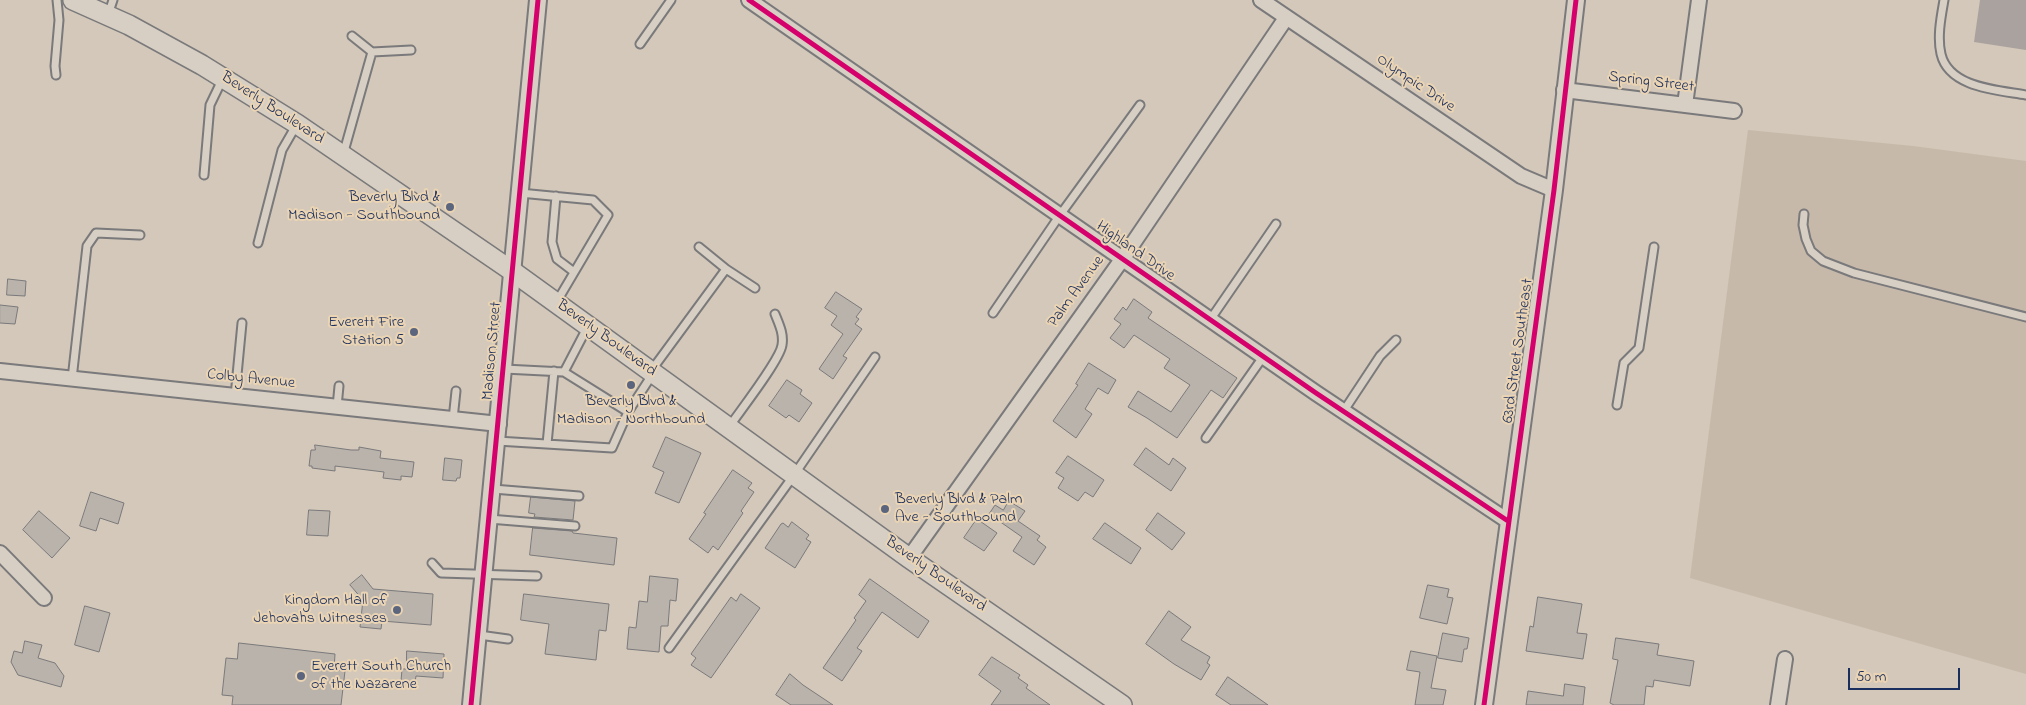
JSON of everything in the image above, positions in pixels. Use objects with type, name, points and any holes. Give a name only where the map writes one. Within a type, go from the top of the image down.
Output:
[{"type":"main road","name":"Beverly Boulevard","points":[[73,0],[104,8],[129,25],[224,78],[297,124],[512,271],[909,558],[1122,705]]},
{"type":"street","name":"Madison Street","points":[[471,705],[538,0]]},
{"type":"street","name":"Highland Drive","points":[[749,0],[1263,357],[1508,521]]},
{"type":"street","name":"Olympic Drive","points":[[1261,0],[1521,176],[1554,190]]},
{"type":"street","name":"63rd Street Southeast","points":[[1484,705],[1554,190],[1564,90],[1576,0]]},
{"type":"street","points":[[1685,105],[1699,0]]},
{"type":"street","name":"Palm Avenue","points":[[909,558],[1123,258],[1286,18]]},
{"type":"street","name":"Spring Street","points":[[1564,90],[1734,111]]},
{"type":"street","name":"Colby Avenue","points":[[0,371],[499,424]]},
{"type":"street","points":[[0,554],[44,598]]},
{"type":"street","points":[[1778,705],[1785,659]]},
{"type":"lane","points":[[56,76],[55,66],[59,20],[57,0]]},
{"type":"lane","points":[[640,44],[671,0]]},
{"type":"lane","points":[[1944,0],[1940,30],[1941,54],[1948,69],[1962,79],[1984,88],[2026,95]]},
{"type":"lane","points":[[352,36],[372,52],[411,50]]},
{"type":"lane","points":[[343,155],[372,52]]},
{"type":"lane","points":[[204,175],[210,105],[224,78]]},
{"type":"lane","points":[[994,312],[1060,215],[1140,104]]},
{"type":"lane","points":[[258,243],[282,150],[297,124]]},
{"type":"lane","points":[[519,193],[592,200],[608,215],[556,303]]},
{"type":"lane","points":[[556,196],[552,242],[557,259],[574,272]]},
{"type":"lane","points":[[1804,214],[1803,225],[1806,239],[1811,251],[1823,261],[1854,273],[2026,317]]},
{"type":"lane","points":[[1210,320],[1276,224]]},
{"type":"lane","points":[[72,379],[88,246],[96,233],[140,235]]},
{"type":"lane","points":[[699,247],[726,269],[755,288]]},
{"type":"lane","points":[[1618,405],[1624,363],[1639,348],[1654,247]]},
{"type":"lane","points":[[497,441],[612,448],[628,412],[652,372],[726,269]]},
{"type":"lane","points":[[729,428],[782,348],[782,333],[775,314]]},
{"type":"lane","points":[[236,396],[242,323]]},
{"type":"lane","points":[[564,372],[588,326]]},
{"type":"lane","points":[[1344,412],[1380,356],[1396,340]]},
{"type":"lane","points":[[669,648],[794,475],[875,357]]},
{"type":"lane","points":[[1206,438],[1263,357]]},
{"type":"lane","points":[[504,369],[564,372],[628,412]]},
{"type":"lane","points":[[546,444],[554,372]]},
{"type":"lane","points":[[337,407],[339,386]]},
{"type":"lane","points":[[453,419],[456,391]]},
{"type":"lane","points":[[492,489],[579,496]]},
{"type":"lane","points":[[489,519],[576,526]]},
{"type":"lane","points":[[432,563],[441,573],[538,576]]},
{"type":"lane","points":[[478,635],[508,639]]},
{"type":"shaded area","points":[[1980,0],[2026,0],[2026,50],[1974,42]]},
{"type":"shaded area","points":[[1748,130],[1913,146],[2026,161],[2026,674],[1690,578]]},
{"type":"building","points":[[8,279],[26,281],[25,296],[7,295]]},
{"type":"building","points":[[836,292],[862,309],[856,317],[859,319],[855,324],[862,329],[843,356],[847,358],[833,379],[819,369],[843,334],[831,325],[837,316],[825,308]]},
{"type":"building","points":[[1134,299],[1152,312],[1148,318],[1237,378],[1223,398],[1211,390],[1177,438],[1128,407],[1138,391],[1171,412],[1190,385],[1164,368],[1170,359],[1134,335],[1124,348],[1110,338],[1121,324],[1114,319],[1123,307],[1126,310]]},
{"type":"building","points":[[0,305],[18,307],[15,324],[0,323]]},
{"type":"building","points":[[1089,363],[1116,380],[1108,394],[1098,388],[1085,409],[1092,414],[1076,438],[1053,421],[1078,385],[1076,384]]},
{"type":"building","points":[[787,380],[802,390],[800,394],[812,403],[799,422],[789,415],[786,418],[769,406]]},
{"type":"building","points":[[666,437],[701,453],[679,503],[655,493],[664,472],[653,467]]},
{"type":"building","points":[[315,445],[351,450],[359,450],[359,447],[381,451],[380,458],[414,462],[412,477],[401,476],[401,480],[383,478],[384,472],[335,466],[335,471],[312,468],[312,466],[309,466],[311,450],[315,450]]},
{"type":"building","points":[[1146,448],[1169,465],[1173,458],[1186,468],[1171,491],[1134,465]]},
{"type":"building","points":[[1068,456],[1104,480],[1093,497],[1085,492],[1078,501],[1058,488],[1064,478],[1056,473]]},
{"type":"building","points":[[445,458],[462,460],[460,478],[457,478],[456,481],[443,480]]},
{"type":"building","points":[[733,470],[752,483],[748,488],[754,492],[741,511],[743,513],[718,550],[713,546],[708,553],[689,539]]},
{"type":"building","points":[[91,492],[124,503],[118,524],[100,518],[96,531],[80,526]]},
{"type":"building","points":[[531,497],[575,501],[573,520],[534,517],[535,514],[529,513]]},
{"type":"building","points":[[1009,501],[1025,511],[1018,521],[1040,536],[1037,540],[1046,547],[1034,565],[1013,551],[1022,537],[989,514],[995,505],[1003,510]]},
{"type":"building","points":[[309,510],[330,511],[328,536],[307,535]]},
{"type":"building","points":[[39,511],[70,538],[52,558],[23,530]]},
{"type":"building","points":[[1158,513],[1185,533],[1172,550],[1146,530]]},
{"type":"building","points":[[977,519],[997,533],[984,551],[964,538]]},
{"type":"building","points":[[792,522],[809,535],[806,539],[811,542],[795,568],[765,548],[781,524],[783,523],[788,527]]},
{"type":"building","points":[[1105,523],[1141,548],[1131,564],[1093,539]]},
{"type":"building","points":[[533,528],[572,531],[573,533],[617,538],[614,565],[530,555]]},
{"type":"building","name":"Kingdom Hall of Jehovahs Witnesses","points":[[362,575],[373,589],[433,594],[431,625],[382,621],[381,629],[360,627],[363,600],[350,585]]},
{"type":"building","points":[[650,576],[678,579],[676,601],[670,600],[668,626],[661,626],[659,652],[627,649],[629,627],[636,628],[639,601],[647,602]]},
{"type":"building","points":[[870,579],[929,621],[918,638],[882,612],[857,648],[862,651],[842,681],[823,668],[856,620],[854,618],[866,601],[859,595]]},
{"type":"building","points":[[1428,585],[1449,589],[1447,597],[1453,598],[1447,624],[1420,618]]},
{"type":"building","points":[[524,594],[609,604],[606,631],[599,630],[596,660],[545,654],[549,624],[521,620]]},
{"type":"building","points":[[741,594],[760,608],[711,678],[691,665],[696,658],[691,654],[731,597],[736,601]]},
{"type":"building","points":[[1538,597],[1582,604],[1577,633],[1587,634],[1583,659],[1526,651],[1530,626],[1533,627]]},
{"type":"building","points":[[85,606],[110,613],[99,652],[75,645]]},
{"type":"building","points":[[1169,611],[1191,627],[1181,640],[1210,657],[1207,663],[1210,665],[1201,680],[1146,644]]},
{"type":"building","points":[[1443,633],[1469,638],[1467,649],[1464,649],[1462,662],[1438,658]]},
{"type":"building","points":[[1616,638],[1659,644],[1657,655],[1694,661],[1690,686],[1654,680],[1653,687],[1646,686],[1644,705],[1614,705],[1610,703],[1618,660],[1613,659]]},
{"type":"building","points":[[25,641],[42,645],[38,658],[55,663],[64,676],[61,687],[18,675],[11,662],[14,651],[22,653]]},
{"type":"building","points":[[239,643],[335,654],[334,669],[345,671],[341,705],[232,705],[233,696],[222,695],[226,658],[237,659]]},
{"type":"building","points":[[407,651],[444,654],[443,678],[416,676],[415,682],[401,681],[402,669],[406,669]]},
{"type":"building","points":[[1411,651],[1437,656],[1431,688],[1446,690],[1443,705],[1415,705],[1420,672],[1407,670]]},
{"type":"building","points":[[992,657],[1020,675],[1018,678],[1028,685],[1026,688],[1050,705],[991,705],[1001,691],[979,675]]},
{"type":"building","points":[[790,674],[833,705],[791,705],[776,695]]},
{"type":"building","points":[[1228,677],[1268,705],[1231,705],[1216,695]]},
{"type":"building","points":[[1565,684],[1585,687],[1583,705],[1526,705],[1528,691],[1563,696]]},
{"type":"cycle path","points":[[471,705],[538,0]]},
{"type":"cycle path","points":[[749,0],[1316,393],[1508,521]]},
{"type":"cycle path","points":[[1484,705],[1554,190],[1576,0]]},
{"type":"place","name":"Beverly Blvd & Madison - Southbound","points":[[450,207]]},
{"type":"place","name":"Everett Fire Station 5","points":[[414,332]]},
{"type":"place","name":"Beverly Blvd & Madison - Northbound","points":[[631,385]]},
{"type":"place","name":"Beverly Blvd & Palm Ave - Southbound","points":[[885,509]]},
{"type":"place","name":"Kingdom Hall of Jehovahs Witnesses","points":[[397,610]]},
{"type":"place","name":"Everett South Church of the Nazarene","points":[[301,676]]}]
